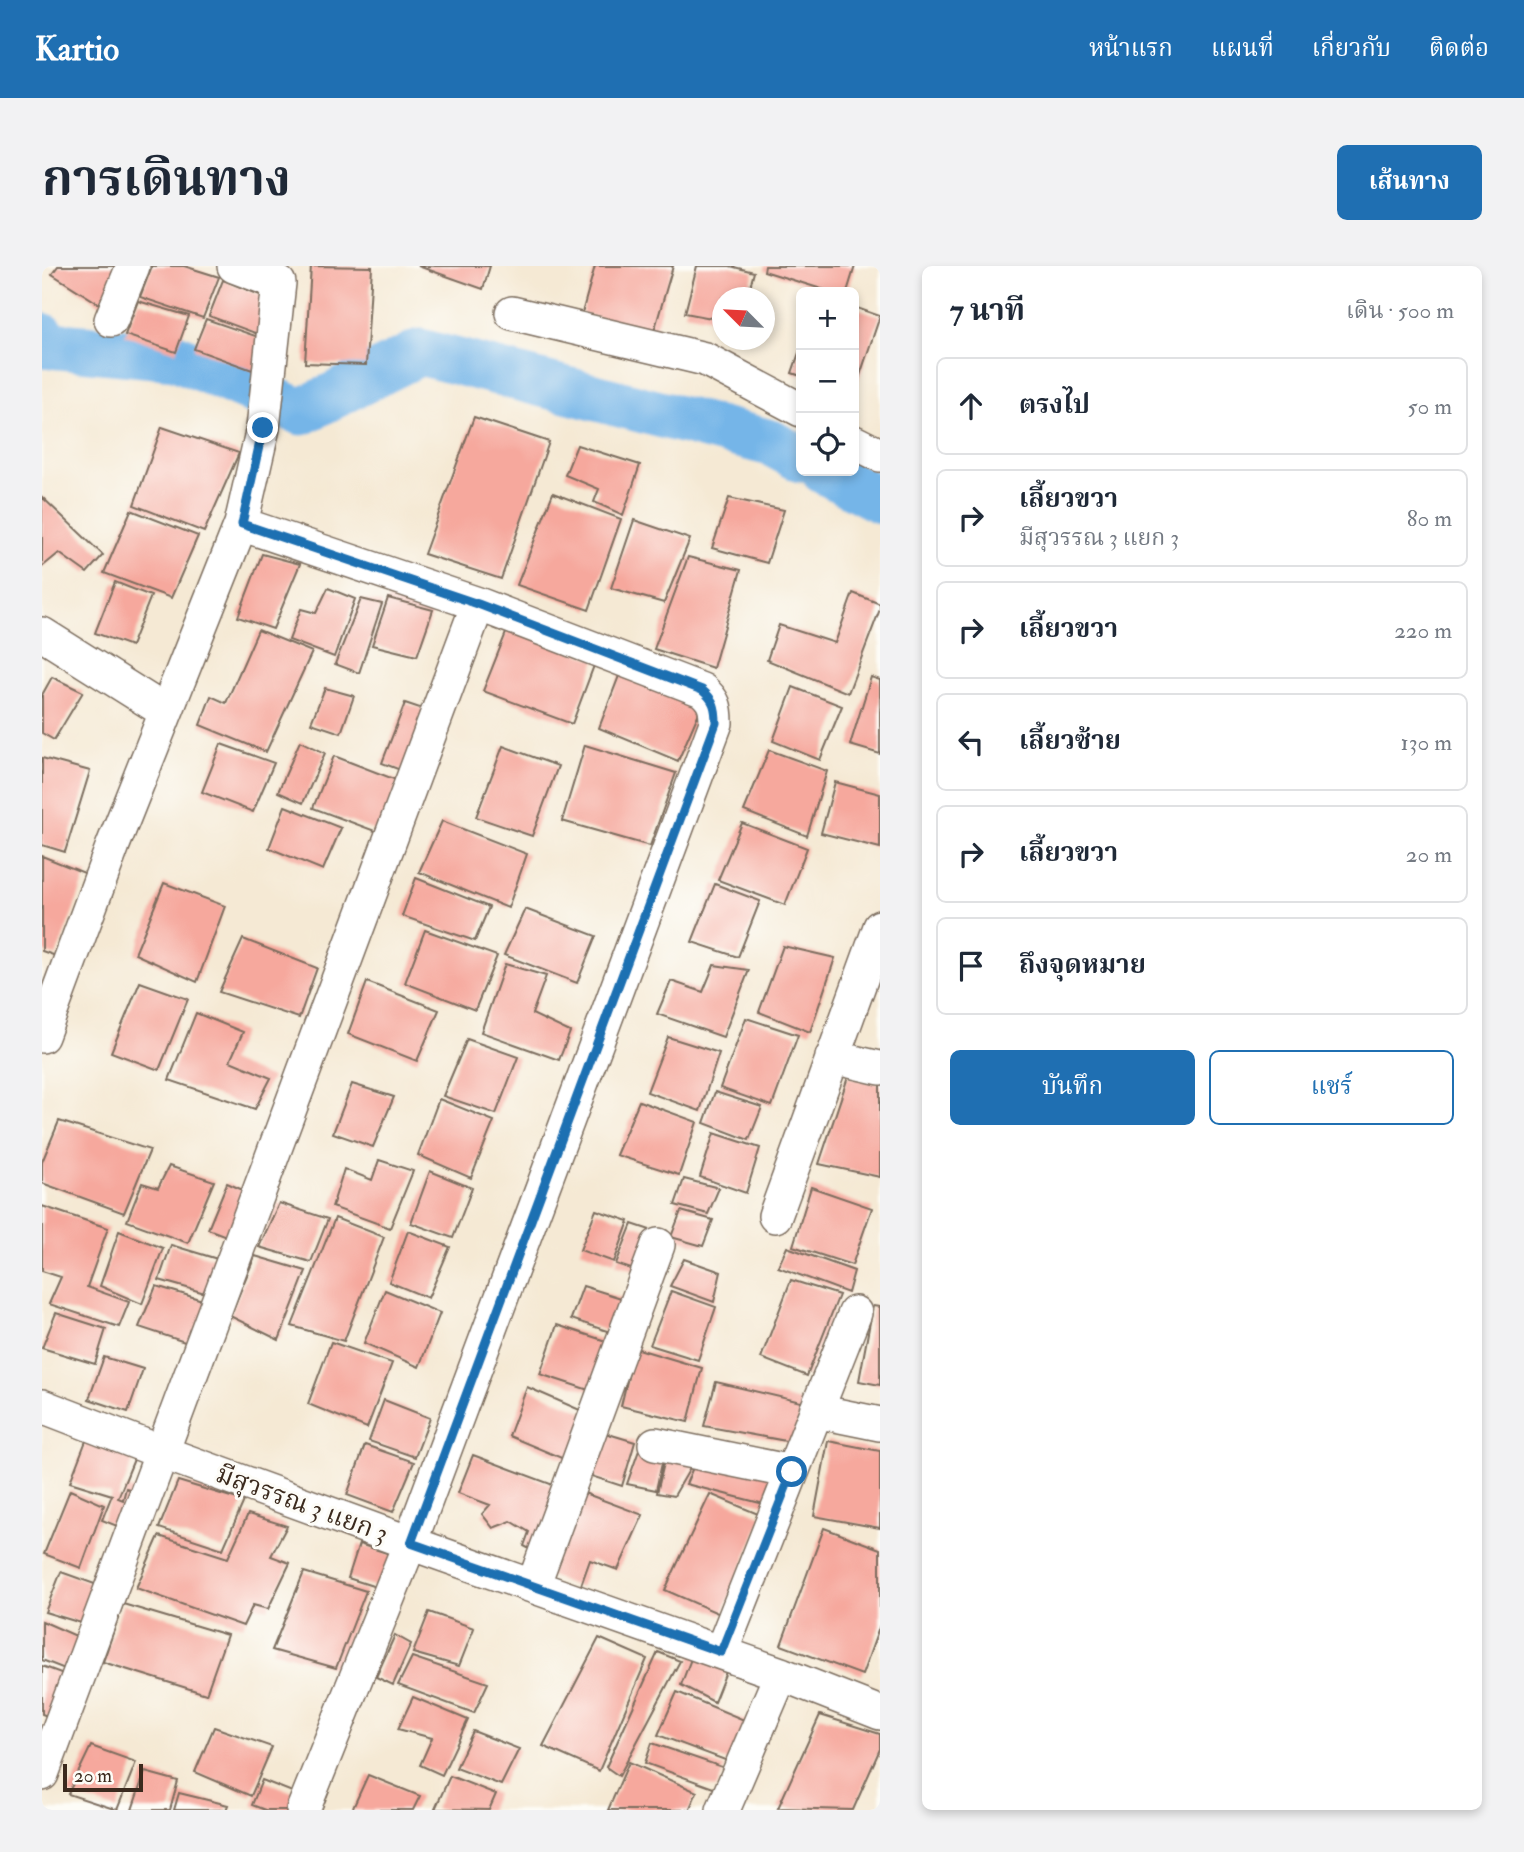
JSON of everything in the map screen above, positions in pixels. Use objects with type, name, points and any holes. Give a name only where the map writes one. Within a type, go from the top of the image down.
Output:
[{"type":"street","points":[[111,320],[134,266]]},
{"type":"street","points":[[42,1036],[113,845],[242,524],[263,428],[279,283],[234,266]]},
{"type":"street","points":[[512,313],[705,359],[796,407]]},
{"type":"street","points":[[859,444],[880,455]]},
{"type":"street","points":[[242,524],[478,604],[702,690],[713,699],[716,723],[411,1543],[303,1810]]},
{"type":"street","points":[[42,1774],[478,604]]},
{"type":"street","points":[[42,634],[166,712]]},
{"type":"street","points":[[775,1216],[880,928]]},
{"type":"street","points":[[832,1057],[880,1068]]},
{"type":"street","points":[[533,1586],[658,1245]]},
{"type":"street","points":[[721,1652],[855,1313]]},
{"type":"street","name":"มีสุวรรณ 3 แยก 3","points":[[42,1406],[411,1543],[721,1652],[880,1713]]},
{"type":"street","points":[[816,1411],[880,1424]]},
{"type":"street","points":[[655,1444],[792,1472]]},
{"type":"street","points":[[723,1810],[781,1674]]},
{"type":"building","points":[[58,266],[124,266],[101,305],[52,274]]},
{"type":"building","points":[[152,266],[184,266],[219,277],[203,318],[140,297]]},
{"type":"building","points":[[311,266],[372,267],[366,365],[305,363]]},
{"type":"building","points":[[418,266],[490,266],[483,289]]},
{"type":"building","points":[[595,266],[673,266],[653,335],[582,313]]},
{"type":"building","points":[[697,266],[730,266],[754,272],[750,287],[712,287],[712,318],[685,313]]},
{"type":"building","points":[[765,266],[855,266],[849,287],[815,287],[764,271]]},
{"type":"building","points":[[223,280],[270,299],[266,337],[209,316]]},
{"type":"building","points":[[138,301],[189,316],[176,352],[125,335]]},
{"type":"building","points":[[859,309],[880,316],[859,378]]},
{"type":"building","points":[[206,319],[270,341],[255,371],[194,349]]},
{"type":"building","points":[[474,417],[549,442],[501,579],[424,554]]},
{"type":"building","points":[[162,427],[239,453],[204,532],[134,505]]},
{"type":"building","points":[[577,445],[640,465],[623,515],[594,502],[599,489],[565,475]]},
{"type":"building","points":[[553,493],[621,519],[589,610],[517,585]]},
{"type":"building","points":[[42,497],[103,555],[87,573],[59,553],[42,567]]},
{"type":"building","points":[[729,498],[784,510],[767,563],[712,548]]},
{"type":"building","points":[[131,510],[198,536],[171,598],[104,573]]},
{"type":"building","points":[[634,520],[690,539],[664,603],[611,588]]},
{"type":"building","points":[[262,554],[300,564],[273,629],[238,617]]},
{"type":"building","points":[[688,557],[741,570],[713,668],[654,649]]},
{"type":"building","points":[[115,582],[151,596],[131,646],[95,633]]},
{"type":"building","points":[[328,588],[355,599],[334,657],[289,640],[301,609],[316,613]]},
{"type":"building","points":[[853,593],[880,604],[880,609],[848,693],[767,660],[779,625],[835,643]]},
{"type":"building","points":[[388,598],[433,610],[417,656],[372,645]]},
{"type":"building","points":[[361,599],[382,604],[359,673],[335,664]]},
{"type":"building","points":[[508,628],[596,660],[572,724],[483,691]]},
{"type":"building","points":[[258,630],[312,652],[266,752],[200,725],[211,696],[226,703]]},
{"type":"building","points":[[622,668],[707,694],[678,761],[599,728]]},
{"type":"building","points":[[52,677],[83,692],[54,740],[42,733],[42,695]]},
{"type":"building","points":[[871,677],[880,680],[880,754],[850,745]]},
{"type":"building","points":[[793,687],[842,706],[820,760],[773,741]]},
{"type":"building","points":[[325,688],[354,696],[341,733],[311,723]]},
{"type":"building","points":[[405,703],[429,711],[403,771],[382,763]]},
{"type":"building","points":[[300,741],[325,753],[303,803],[278,792]]},
{"type":"building","points":[[221,744],[274,763],[253,812],[202,792]]},
{"type":"building","points":[[585,745],[676,773],[650,846],[562,821]]},
{"type":"building","points":[[503,746],[558,766],[532,836],[476,817]]},
{"type":"building","points":[[769,750],[827,771],[807,836],[744,811]]},
{"type":"building","points":[[334,756],[399,781],[380,833],[313,808]]},
{"type":"building","points":[[42,758],[90,771],[65,852],[42,845]]},
{"type":"building","points":[[835,782],[880,794],[880,848],[821,833]]},
{"type":"building","points":[[285,806],[341,828],[323,870],[269,848]]},
{"type":"building","points":[[442,821],[527,854],[508,908],[419,872]]},
{"type":"building","points":[[742,823],[807,848],[785,905],[718,880]]},
{"type":"building","points":[[42,856],[87,874],[56,956],[42,951]]},
{"type":"building","points":[[416,878],[489,907],[475,941],[402,916]]},
{"type":"building","points":[[164,883],[225,906],[197,982],[135,954]]},
{"type":"building","points":[[715,884],[760,901],[738,957],[692,942]]},
{"type":"building","points":[[525,909],[596,936],[577,983],[504,955]]},
{"type":"building","points":[[425,930],[497,956],[475,1010],[405,983]]},
{"type":"building","points":[[243,939],[317,968],[299,1018],[219,992]]},
{"type":"building","points":[[783,946],[835,958],[810,1032],[759,1012]]},
{"type":"building","points":[[505,964],[546,976],[532,1014],[570,1032],[559,1060],[481,1032]]},
{"type":"building","points":[[714,965],[749,970],[723,1037],[657,1014],[671,981],[703,992]]},
{"type":"building","points":[[140,982],[188,999],[159,1070],[111,1052]]},
{"type":"building","points":[[367,982],[439,1010],[417,1061],[348,1034]]},
{"type":"building","points":[[196,1013],[243,1032],[230,1061],[271,1078],[255,1109],[169,1080]]},
{"type":"building","points":[[746,1018],[798,1035],[772,1106],[720,1088]]},
{"type":"building","points":[[668,1037],[719,1053],[700,1111],[647,1092]]},
{"type":"building","points":[[467,1039],[518,1057],[496,1114],[443,1096]]},
{"type":"building","points":[[848,1077],[880,1084],[880,1177],[819,1164]]},
{"type":"building","points":[[352,1084],[394,1097],[373,1147],[333,1133]]},
{"type":"building","points":[[715,1092],[762,1107],[749,1140],[704,1123]]},
{"type":"building","points":[[439,1099],[494,1121],[471,1178],[418,1155]]},
{"type":"building","points":[[639,1101],[697,1122],[679,1175],[616,1155]]},
{"type":"building","points":[[59,1121],[150,1150],[124,1213],[42,1183],[42,1162]]},
{"type":"building","points":[[714,1133],[760,1148],[746,1193],[700,1177]]},
{"type":"building","points":[[379,1160],[413,1171],[390,1228],[332,1207],[344,1169],[372,1180]]},
{"type":"building","points":[[169,1166],[214,1181],[188,1243],[127,1221],[142,1183],[158,1188]]},
{"type":"building","points":[[430,1171],[472,1188],[453,1238],[411,1223]]},
{"type":"building","points":[[684,1179],[719,1188],[708,1214],[675,1205]]},
{"type":"building","points":[[227,1183],[252,1194],[234,1239],[208,1229]]},
{"type":"building","points":[[811,1187],[872,1208],[852,1265],[793,1246]]},
{"type":"building","points":[[279,1203],[328,1219],[311,1262],[259,1247]]},
{"type":"building","points":[[42,1206],[108,1228],[87,1287],[129,1302],[119,1327],[49,1304],[61,1277],[42,1271]]},
{"type":"building","points":[[596,1210],[629,1221],[614,1262],[580,1250]]},
{"type":"building","points":[[681,1211],[713,1220],[703,1246],[671,1237]]},
{"type":"building","points":[[335,1218],[384,1237],[344,1341],[292,1326]]},
{"type":"building","points":[[632,1224],[671,1237],[658,1278],[616,1264]]},
{"type":"building","points":[[119,1231],[163,1248],[142,1304],[100,1286]]},
{"type":"building","points":[[408,1231],[450,1247],[428,1298],[389,1282]]},
{"type":"building","points":[[171,1245],[224,1261],[212,1295],[159,1280]]},
{"type":"building","points":[[787,1247],[854,1271],[848,1293],[778,1267]]},
{"type":"building","points":[[255,1256],[306,1271],[279,1340],[230,1316]]},
{"type":"building","points":[[684,1259],[721,1272],[714,1302],[670,1286]]},
{"type":"building","points":[[791,1280],[839,1295],[807,1376],[761,1358]]},
{"type":"building","points":[[156,1286],[209,1302],[194,1345],[139,1327]]},
{"type":"building","points":[[583,1286],[637,1303],[625,1337],[571,1319]]},
{"type":"building","points":[[385,1290],[440,1313],[419,1367],[364,1343]]},
{"type":"building","points":[[671,1291],[716,1307],[698,1360],[650,1345]]},
{"type":"building","points":[[873,1306],[880,1307],[880,1385],[859,1381]]},
{"type":"building","points":[[56,1313],[106,1329],[95,1364],[42,1348]]},
{"type":"building","points":[[557,1325],[630,1349],[613,1398],[540,1374]]},
{"type":"building","points":[[331,1342],[392,1363],[367,1428],[308,1404]]},
{"type":"building","points":[[635,1348],[702,1368],[688,1422],[621,1406]]},
{"type":"building","points":[[104,1357],[143,1369],[128,1412],[89,1399]]},
{"type":"building","points":[[716,1382],[801,1402],[797,1443],[704,1426]]},
{"type":"building","points":[[527,1387],[596,1417],[578,1465],[509,1436]]},
{"type":"building","points":[[384,1400],[430,1418],[415,1457],[369,1441]]},
{"type":"building","points":[[89,1433],[137,1452],[118,1498],[123,1500],[126,1488],[141,1492],[127,1530],[102,1520],[112,1495],[70,1482]]},
{"type":"building","points":[[605,1433],[635,1442],[622,1486],[588,1475]]},
{"type":"building","points":[[643,1439],[667,1441],[656,1490],[627,1484]]},
{"type":"building","points":[[828,1441],[880,1451],[880,1528],[814,1516]]},
{"type":"building","points":[[365,1445],[414,1462],[393,1512],[347,1495]]},
{"type":"building","points":[[668,1446],[699,1453],[674,1496],[657,1493]]},
{"type":"building","points":[[699,1453],[782,1470],[768,1505],[686,1484]]},
{"type":"building","points":[[473,1455],[564,1489],[539,1554],[524,1546],[529,1532],[511,1521],[493,1528],[482,1514],[490,1505],[458,1493]]},
{"type":"building","points":[[178,1481],[244,1501],[223,1549],[159,1528]]},
{"type":"building","points":[[70,1490],[104,1505],[81,1568],[44,1554]]},
{"type":"building","points":[[584,1493],[643,1515],[618,1570],[590,1560],[580,1588],[548,1575]]},
{"type":"building","points":[[710,1494],[763,1516],[722,1615],[665,1590]]},
{"type":"building","points":[[248,1514],[287,1526],[271,1556],[290,1563],[268,1609],[253,1605],[243,1626],[136,1588],[159,1536],[228,1558]]},
{"type":"building","points":[[824,1528],[880,1549],[880,1625],[862,1675],[781,1645]]},
{"type":"building","points":[[359,1544],[393,1555],[382,1589],[348,1578]]},
{"type":"building","points":[[61,1572],[106,1588],[91,1626],[45,1612]]},
{"type":"building","points":[[304,1572],[366,1591],[336,1668],[272,1650]]},
{"type":"building","points":[[123,1604],[227,1635],[206,1694],[103,1662]]},
{"type":"building","points":[[429,1612],[474,1628],[459,1666],[413,1653]]},
{"type":"building","points":[[42,1621],[83,1639],[70,1671],[42,1660]]},
{"type":"building","points":[[395,1635],[411,1644],[393,1685],[376,1677]]},
{"type":"building","points":[[599,1638],[647,1659],[599,1771],[543,1746]]},
{"type":"building","points":[[694,1651],[729,1664],[714,1702],[681,1685]]},
{"type":"building","points":[[658,1652],[680,1661],[619,1776],[606,1767]]},
{"type":"building","points":[[412,1657],[488,1683],[474,1713],[398,1685]]},
{"type":"building","points":[[42,1666],[72,1677],[58,1720],[42,1714]]},
{"type":"building","points":[[677,1692],[749,1722],[733,1763],[658,1735]]},
{"type":"building","points":[[413,1697],[468,1720],[442,1775],[420,1765],[432,1738],[398,1729]]},
{"type":"building","points":[[820,1715],[880,1734],[880,1749],[853,1810],[778,1808]]},
{"type":"building","points":[[214,1727],[272,1747],[251,1796],[195,1772]]},
{"type":"building","points":[[473,1731],[519,1749],[501,1785],[456,1768]]},
{"type":"building","points":[[652,1743],[725,1768],[716,1789],[645,1763]]},
{"type":"building","points":[[91,1746],[136,1762],[117,1810],[68,1794]]},
{"type":"building","points":[[629,1762],[697,1792],[689,1810],[608,1810]]},
{"type":"building","points":[[145,1772],[178,1781],[170,1810],[132,1810]]},
{"type":"building","points":[[368,1775],[420,1796],[413,1810],[352,1810]]},
{"type":"building","points":[[450,1776],[496,1794],[489,1810],[435,1809]]},
{"type":"building","points":[[262,1780],[300,1795],[295,1810],[265,1810],[252,1805]]},
{"type":"building","points":[[179,1793],[228,1805],[226,1810],[174,1810]]},
{"type":"waterway","points":[[42,336],[49,345],[176,357],[301,412],[420,352],[771,443],[796,456]]},
{"type":"waterway","points":[[834,476],[880,500]]},
{"type":"route","points":[[263,428],[242,524],[478,604],[702,690],[713,699],[716,710],[716,723],[411,1543],[721,1652],[792,1472]]}]
